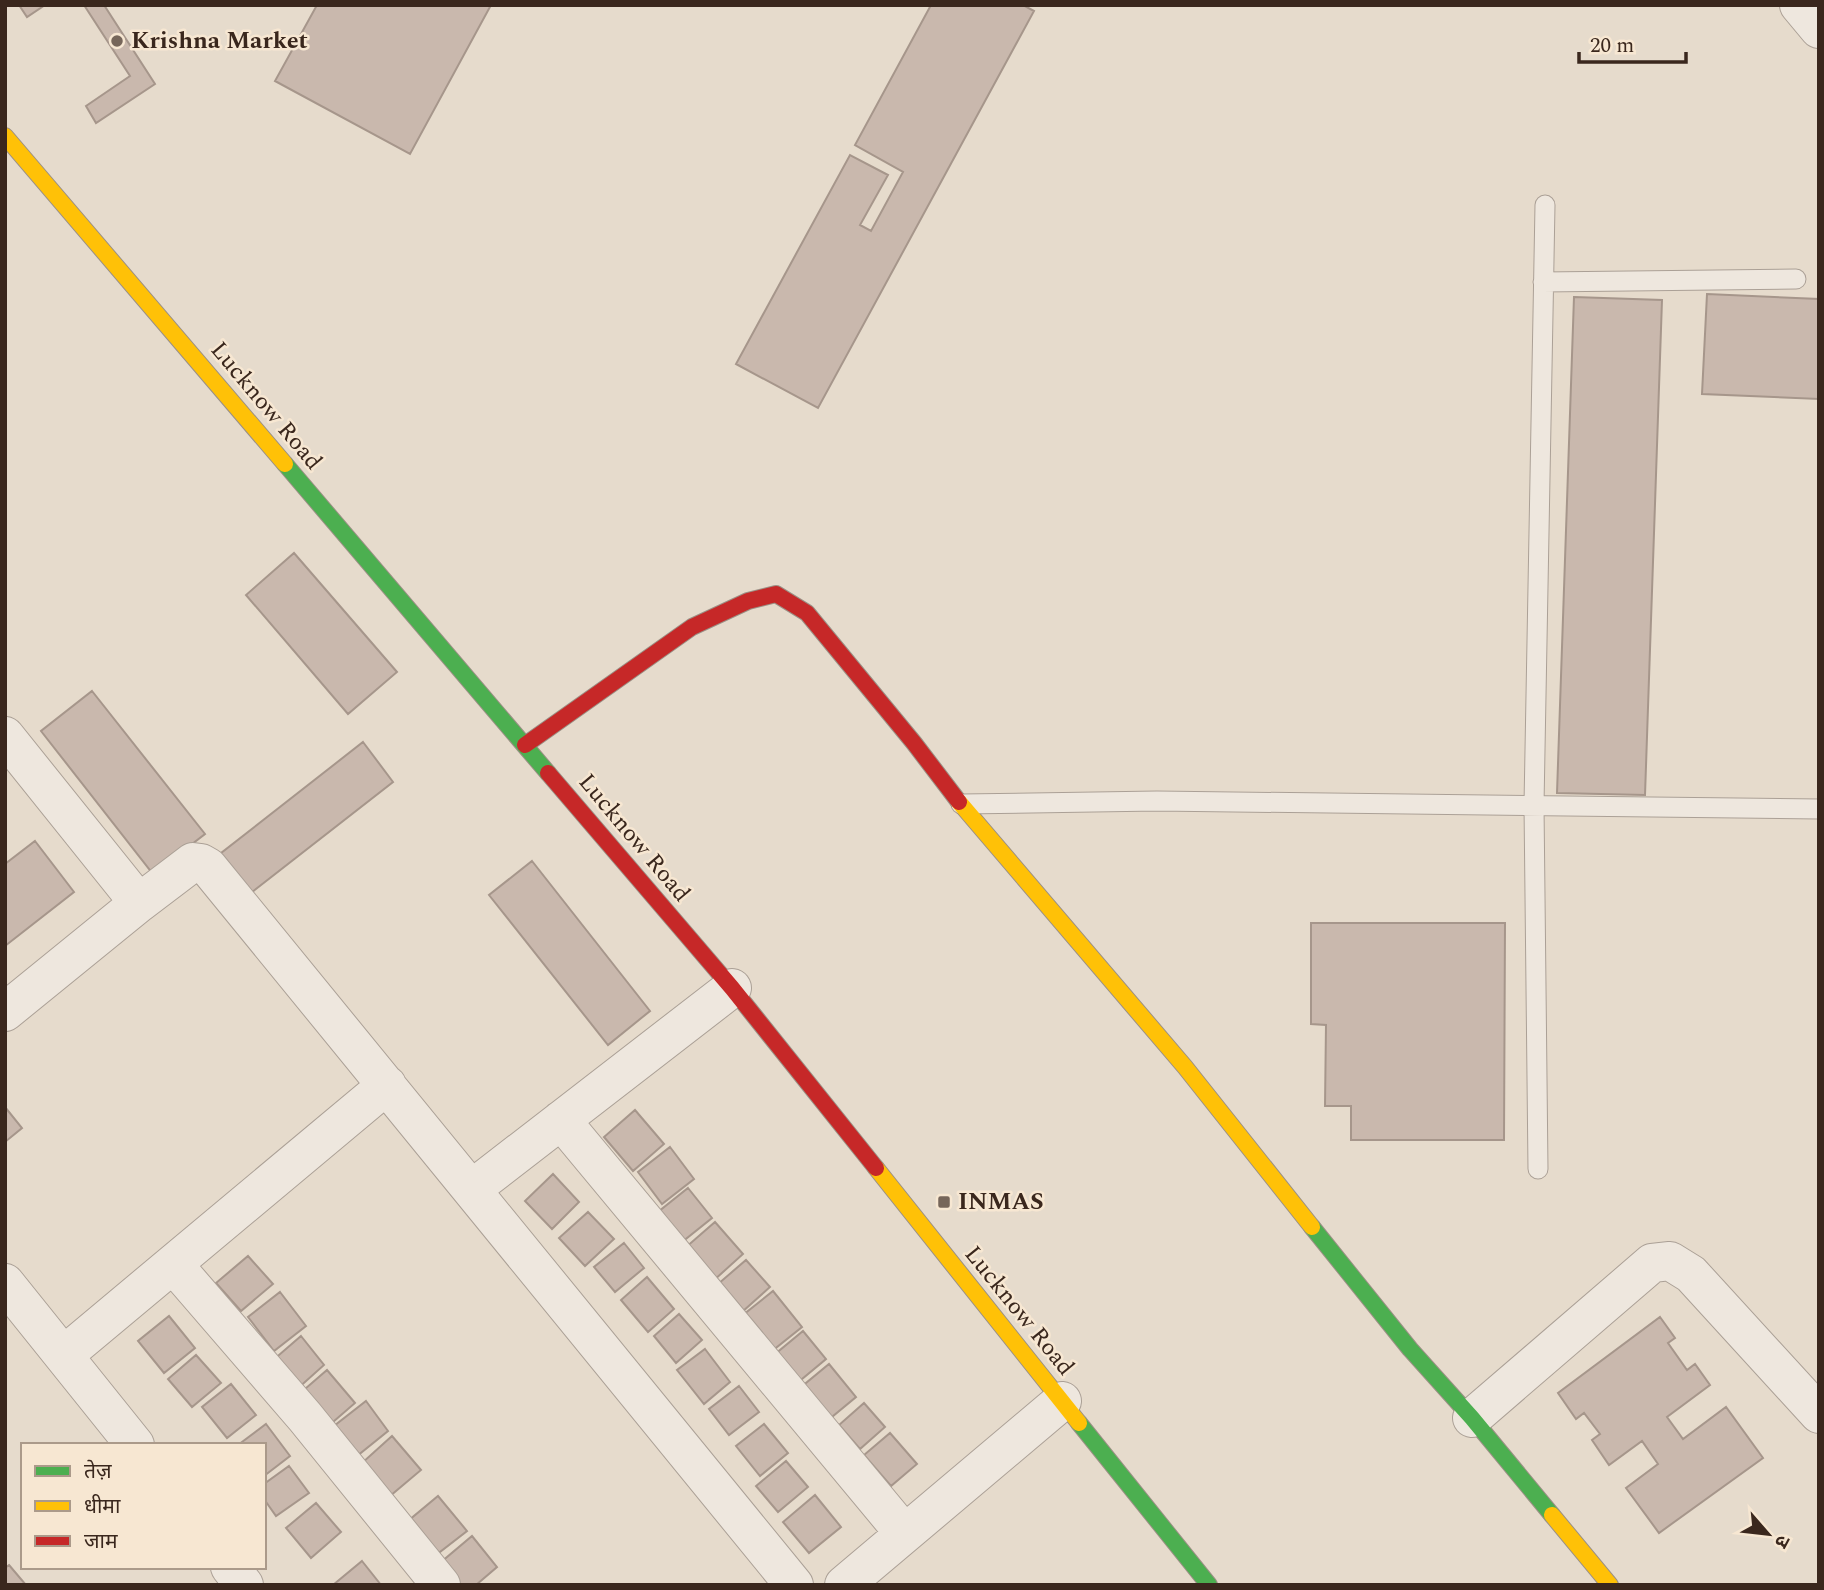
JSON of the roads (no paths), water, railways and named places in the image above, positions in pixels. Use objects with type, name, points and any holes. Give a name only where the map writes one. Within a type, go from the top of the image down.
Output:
[{"type":"street","points":[[1799,5],[1819,29]]},
{"type":"street","name":"Lucknow Road","points":[[5,136],[732,988],[1209,1585]]},
{"type":"street","points":[[525,745],[692,627],[748,601],[776,594],[807,612],[960,804],[1185,1067],[1410,1349],[1472,1418],[1610,1585]]},
{"type":"street","points":[[5,736],[139,902]]},
{"type":"street","points":[[5,1012],[139,902],[193,862],[208,867],[794,1585]]},
{"type":"street","points":[[472,1189],[732,988]]},
{"type":"street","points":[[64,1355],[387,1085]]},
{"type":"street","points":[[561,1120],[904,1533]]},
{"type":"street","points":[[1472,1418],[1652,1263],[1670,1261],[1691,1274],[1819,1414]]},
{"type":"street","points":[[173,1264],[304,1417],[441,1585]]},
{"type":"street","points":[[5,1283],[133,1443]]},
{"type":"street","points":[[844,1585],[1062,1401]]},
{"type":"street","points":[[232,1569],[244,1585]]},
{"type":"lane","points":[[1538,1169],[1534,805],[1545,205]]},
{"type":"lane","points":[[1543,282],[1796,279]]},
{"type":"lane","points":[[960,804],[1157,801],[1819,809]]},
{"type":"place","name":"Krishna Market","points":[[117,41]]},
{"type":"place","name":"INMAS","points":[[944,1202]]}]
